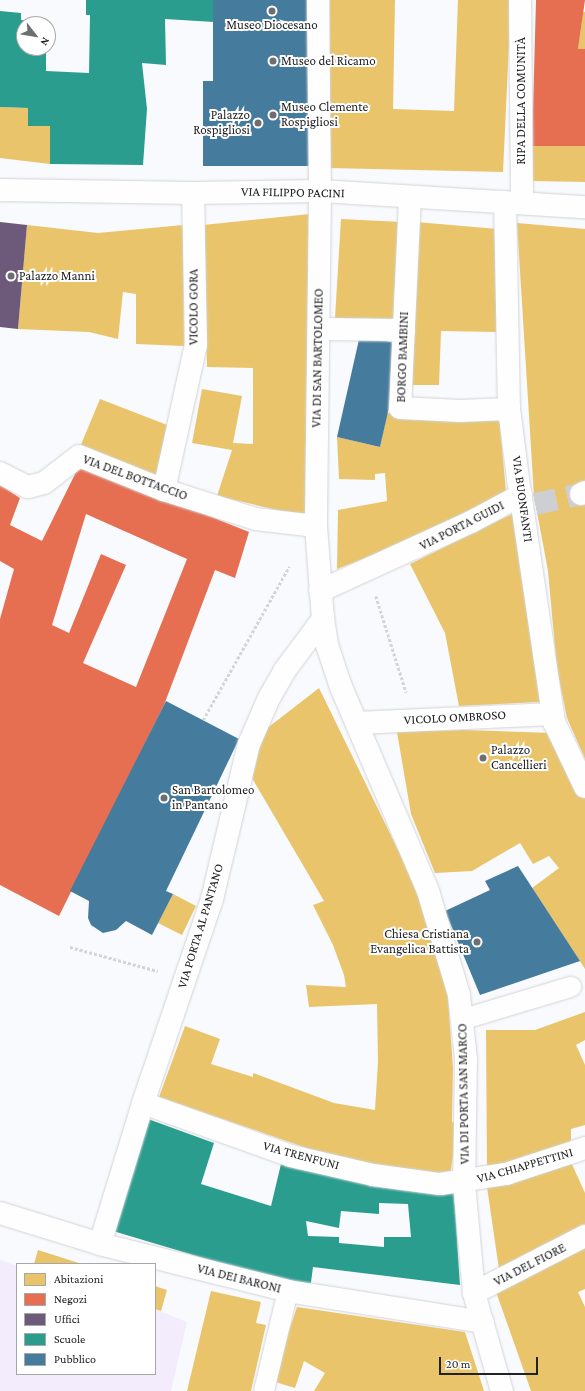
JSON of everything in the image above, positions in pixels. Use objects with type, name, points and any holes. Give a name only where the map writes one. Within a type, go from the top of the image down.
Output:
[{"type":"street","name":"VIA DI SAN BARTOLOMEO","points":[[318,0],[320,191],[316,526],[323,618]]},
{"type":"street","name":"RIPA DELLA COMUNITÀ","points":[[513,202],[520,0]]},
{"type":"street","name":"VIA FILIPPO PACINI","points":[[0,190],[193,193],[320,191],[410,198],[585,206]]},
{"type":"street","name":"VICOLO GORA","points":[[164,490],[196,346],[193,193]]},
{"type":"street","name":"BORGO BAMBINI","points":[[410,198],[400,408],[460,411],[510,410]]},
{"type":"street","name":"VIA BUONFANTI","points":[[513,202],[510,410],[526,502],[553,714],[559,736],[585,786]]},
{"type":"street","points":[[318,329],[404,330]]},
{"type":"street","name":"VIA DEL BOTTACCIO","points":[[0,474],[28,487],[44,483],[79,456],[164,490],[256,519],[316,526]]},
{"type":"street","name":"VIA PORTA GUIDI","points":[[320,591],[526,502]]},
{"type":"street","name":"VIA DI PORTA SAN MARCO","points":[[323,618],[334,668],[428,891],[453,968],[464,1019],[467,1085],[464,1183],[474,1293],[502,1391]]},
{"type":"street","name":"VIA PORTA AL PANTANO","points":[[100,1244],[143,1103],[212,899],[251,738],[285,670],[323,618]]},
{"type":"street","name":"VICOLO OMBROSO","points":[[360,731],[412,720],[553,714]]},
{"type":"street","name":"VIA TRENFUNI","points":[[143,1103],[291,1156],[373,1175],[440,1184],[464,1183]]},
{"type":"street","name":"VIA CHIAPPETTINI","points":[[464,1183],[506,1174],[585,1148]]},
{"type":"street","name":"VIA DEI BARONI","points":[[0,1212],[100,1244],[288,1291],[483,1322]]},
{"type":"street","name":"VIA DEL FIORE","points":[[474,1293],[585,1236]]},
{"type":"lane","points":[[464,1019],[571,987]]},
{"type":"lane","points":[[264,1391],[288,1291]]},
{"type":"path","points":[[203,720],[291,564]]},
{"type":"path","points":[[366,570],[411,708],[412,720]]},
{"type":"path","points":[[70,947],[186,978]]},
{"type":"shaded area","points":[[0,1260],[16,1266],[16,1375],[156,1375],[156,1309],[187,1322],[171,1391],[0,1391]]},
{"type":"building: Abitazioni","points":[[330,0],[395,0],[393,109],[454,111],[458,0],[511,0],[503,172],[329,168]]},
{"type":"building: Abitazioni","points":[[583,12],[585,12],[585,49],[578,49]]},
{"type":"building: Abitazioni","points":[[0,107],[28,108],[28,126],[50,126],[50,164],[0,158]]},
{"type":"building: Abitazioni","points":[[532,146],[585,146],[585,182],[532,181]]},
{"type":"building: Abitazioni","points":[[310,214],[307,517],[217,496],[232,450],[192,443],[202,389],[242,396],[233,443],[253,444],[253,368],[207,367],[203,225]]},
{"type":"building: Abitazioni","points":[[341,219],[402,222],[397,321],[335,318]]},
{"type":"building: Abitazioni","points":[[416,222],[498,229],[497,332],[441,331],[439,385],[412,385]]},
{"type":"building: Abitazioni","points":[[517,223],[585,229],[585,486],[580,487],[583,505],[585,504],[585,759],[567,718],[557,669],[548,571],[534,496]]},
{"type":"building: Abitazioni","points":[[27,225],[98,233],[183,225],[184,346],[136,344],[136,294],[123,292],[118,339],[89,332],[18,329]]},
{"type":"building: Abitazioni","points":[[100,399],[175,428],[155,476],[80,447]]},
{"type":"building: Abitazioni","points":[[387,413],[447,416],[499,414],[506,492],[396,546],[337,569],[338,510],[387,501],[385,473],[375,474],[375,480],[339,479],[337,437],[380,447]]},
{"type":"building: Abitazioni","points":[[520,510],[540,702],[459,706],[445,633],[410,564]]},
{"type":"building: Abitazioni","points":[[319,688],[422,899],[447,984],[453,1068],[452,1122],[458,1124],[450,1176],[348,1160],[321,1153],[159,1097],[185,1026],[220,1039],[211,1064],[253,1077],[253,1073],[334,1103],[375,1110],[378,1062],[377,1004],[309,1007],[306,985],[346,987],[344,975],[333,945],[313,905],[324,901],[252,778],[261,733]]},
{"type":"building: Abitazioni","points":[[463,730],[552,733],[585,795],[585,969],[532,888],[559,868],[549,856],[533,864],[520,843],[472,871],[435,873],[411,814],[397,732]]},
{"type":"building: Abitazioni","points":[[173,894],[196,906],[182,935],[158,923]]},
{"type":"building: Abitazioni","points":[[585,1012],[585,1040],[576,1045],[585,1065],[585,1125],[571,1129],[571,1147],[487,1170],[486,1030],[535,1030]]},
{"type":"building: Abitazioni","points":[[570,1160],[585,1193],[585,1226],[500,1276],[487,1187]]},
{"type":"building: Abitazioni","points":[[585,1247],[585,1289],[578,1292],[585,1307],[585,1391],[531,1391],[495,1289]]},
{"type":"building: Abitazioni","points":[[38,1250],[79,1263],[34,1263]]},
{"type":"building: Abitazioni","points":[[156,1286],[167,1290],[161,1311],[156,1309]]},
{"type":"building: Abitazioni","points":[[211,1291],[261,1302],[256,1323],[266,1325],[251,1391],[187,1391]]},
{"type":"building: Abitazioni","points":[[297,1307],[465,1332],[484,1391],[314,1391],[325,1373],[304,1361],[295,1388],[272,1381]]},
{"type":"building: Negozi","points":[[536,0],[585,0],[578,49],[585,49],[585,146],[532,146]]},
{"type":"building: Negozi","points":[[80,464],[249,532],[235,578],[215,570],[164,705],[59,916],[0,885],[0,619],[14,569],[0,561],[0,485],[20,498],[10,525],[42,541]],"holes":[[[86,514],[187,559],[136,687],[83,663],[126,565],[101,554],[69,633],[52,625]]]},
{"type":"building: Uffici","name":"Palazzo Manni","points":[[0,222],[27,225],[18,329],[0,327]]},
{"type":"building: Scuole","points":[[86,0],[213,0],[214,22],[165,19],[166,65],[142,63],[147,109],[143,165],[50,164],[50,126],[28,126],[28,108],[0,107],[0,11],[21,13],[21,16],[16,16],[16,56],[46,56],[46,71],[89,73],[90,15],[86,15]]},
{"type":"building: Scuole","points":[[148,1119],[214,1143],[201,1184],[271,1206],[281,1164],[297,1169],[454,1193],[460,1285],[313,1267],[310,1290],[113,1231]],"holes":[[[379,1203],[408,1204],[411,1237],[384,1237],[384,1247],[339,1243],[339,1237],[308,1236],[306,1221],[339,1228],[341,1211],[379,1214]]]},
{"type":"building: Pubblico","name":"Palazzo Rospigliosi","points":[[213,0],[313,0],[312,166],[203,166],[203,81],[213,81]]},
{"type":"building: Pubblico","points":[[360,335],[403,345],[380,447],[337,437]]},
{"type":"building: Pubblico","name":"San Bartolomeo in Pantano","points":[[166,701],[239,739],[166,891],[173,894],[152,935],[126,921],[116,930],[103,933],[91,925],[88,918],[89,901],[70,891]]},
{"type":"building: Pubblico","points":[[518,866],[580,961],[480,995],[445,911],[490,890],[485,881]]},
{"type":"tunnel","points":[[535,504],[581,494]]},
{"type":"place","name":"Museo Diocesano","points":[[272,11]]},
{"type":"place","name":"Museo del Ricamo","points":[[273,61]]},
{"type":"place","name":"Museo Clemente Rospigliosi","points":[[273,115]]},
{"type":"place","name":"Palazzo Rospigliosi","points":[[258,123]]},
{"type":"place","name":"Palazzo Manni","points":[[11,276]]},
{"type":"place","name":"Palazzo Cancellieri","points":[[483,758]]},
{"type":"place","name":"San Bartolomeo in Pantano","points":[[164,798]]},
{"type":"place","name":"Chiesa Cristiana Evangelica Battista","points":[[477,942]]}]
